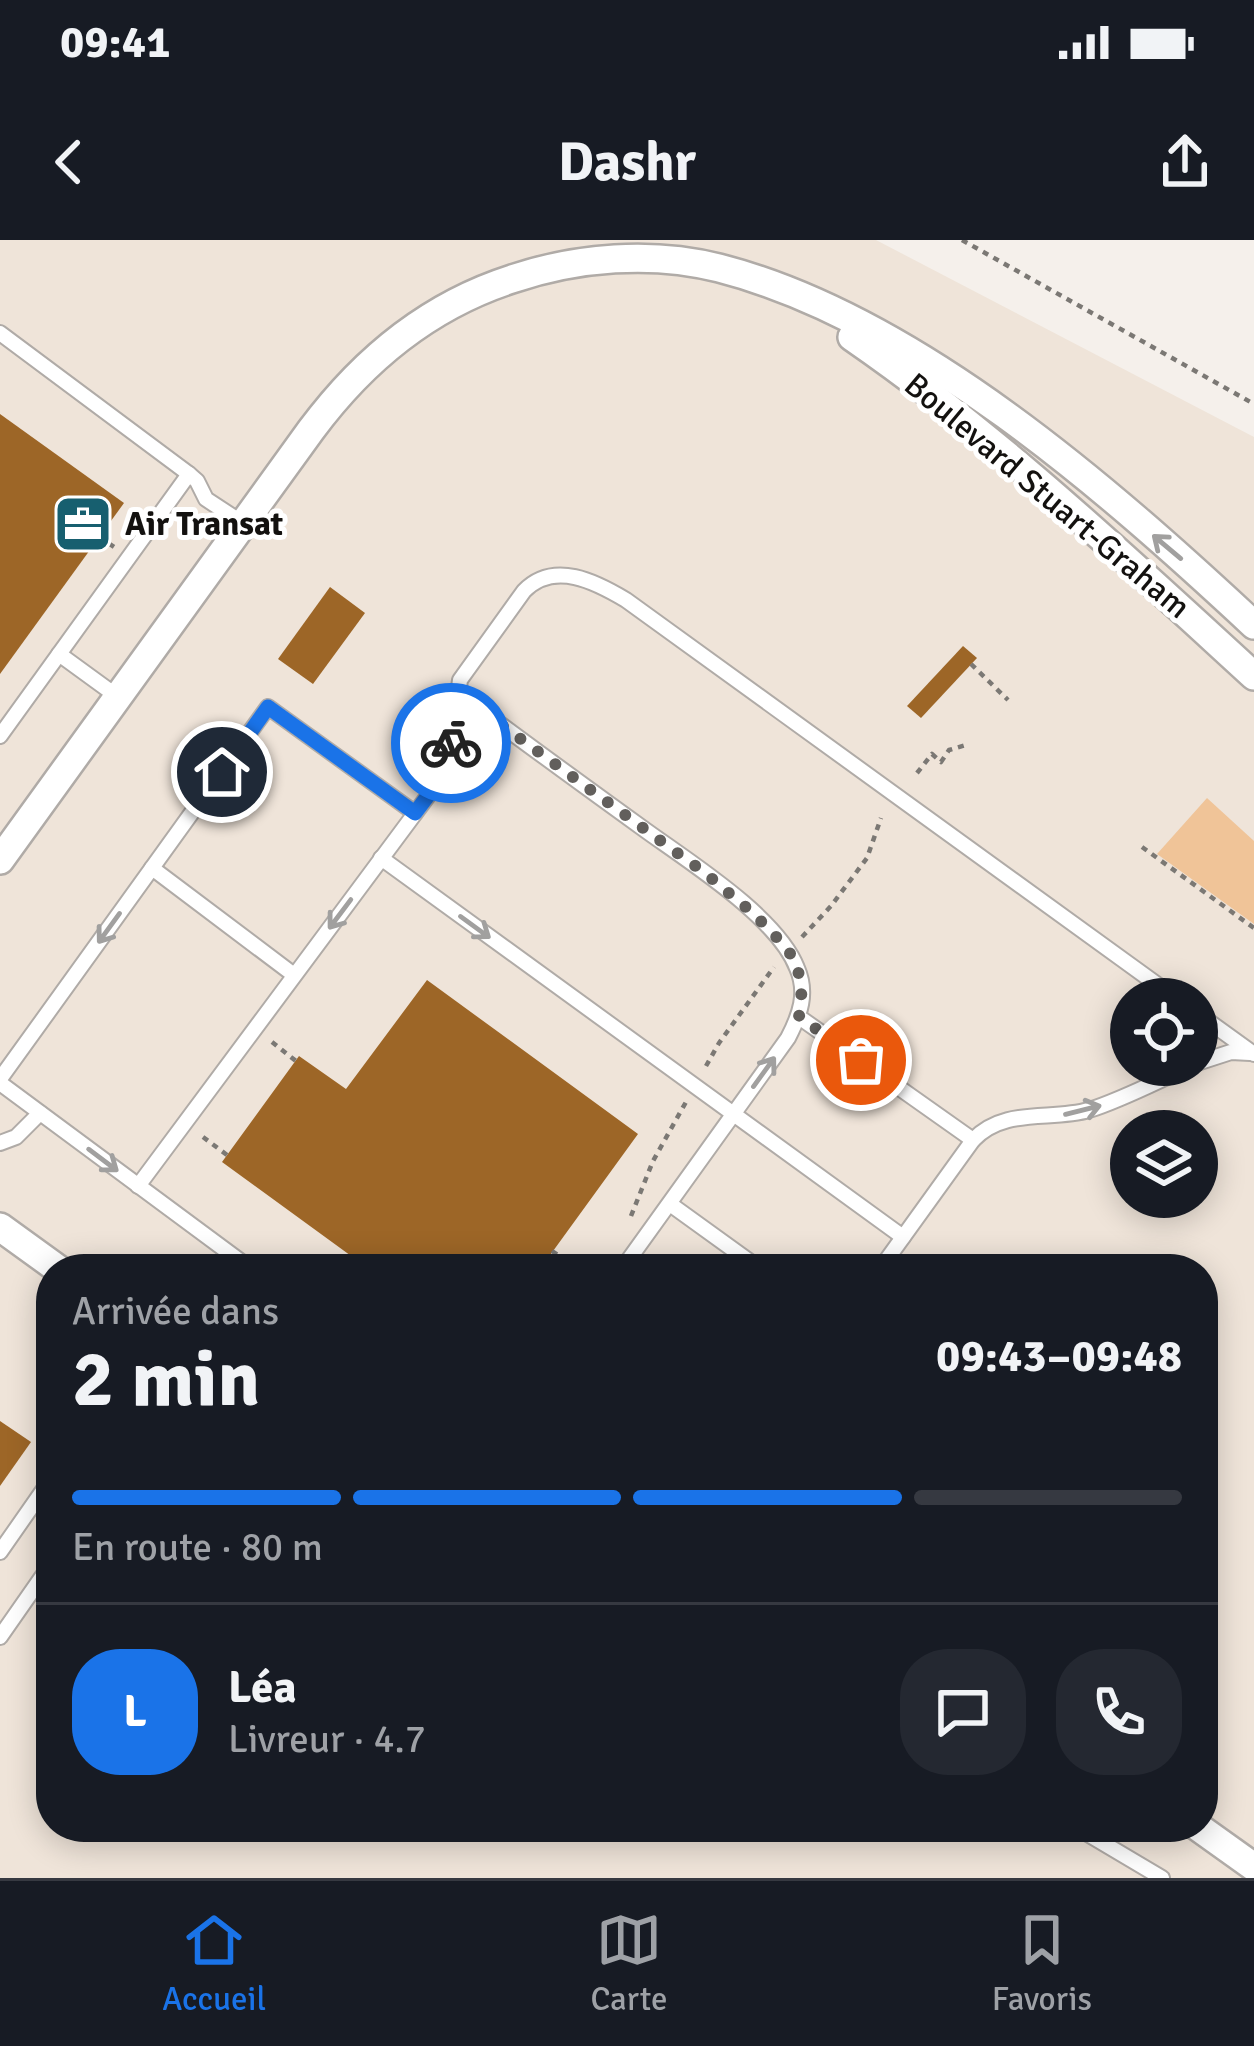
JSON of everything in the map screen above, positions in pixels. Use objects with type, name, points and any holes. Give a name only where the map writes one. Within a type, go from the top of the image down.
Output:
[{"type":"street","name":"Boulevard Stuart-Graham","points":[[0,860],[327,409],[358,374],[400,336],[486,287],[557,266],[613,259],[696,264],[773,286],[870,328],[963,386],[1100,490],[1254,625]]},
{"type":"street","name":"Boulevard Stuart-Graham","points":[[773,286],[861,343],[986,436],[1254,676]]},
{"type":"street","points":[[0,1227],[37,1254]]},
{"type":"street","points":[[1218,1841],[1254,1867]]},
{"type":"lane","points":[[0,333],[188,474],[206,499],[244,524]]},
{"type":"lane","points":[[0,736],[188,474]]},
{"type":"lane","points":[[138,1186],[448,769],[460,680],[531,583],[557,575],[588,579],[626,600],[1148,978]]},
{"type":"lane","points":[[59,654],[118,697]]},
{"type":"lane","points":[[231,1254],[0,1081],[268,707],[415,813]]},
{"type":"lane","points":[[457,707],[500,724],[742,903],[796,963],[802,987],[799,1017],[788,1038],[633,1254]]},
{"type":"lane","points":[[381,858],[903,1237]]},
{"type":"lane","points":[[152,868],[295,975]]},
{"type":"lane","points":[[799,1017],[974,1140]]},
{"type":"lane","points":[[1218,1028],[1253,1054]]},
{"type":"lane","points":[[1218,1056],[1253,1054]]},
{"type":"lane","points":[[891,1254],[982,1130],[1005,1120],[1104,1105],[1146,1086]]},
{"type":"lane","points":[[0,1143],[16,1137],[40,1113]]},
{"type":"lane","points":[[670,1204],[739,1254]]},
{"type":"lane","points":[[0,1552],[36,1501]]},
{"type":"lane","points":[[0,1637],[36,1585]]},
{"type":"lane","points":[[1101,1842],[1162,1878]]},
{"type":"path","points":[[962,240],[1254,404]]},
{"type":"path","points":[[971,664],[1008,700]]},
{"type":"path","points":[[917,773],[932,754],[941,762],[949,751],[966,745]]},
{"type":"path","points":[[867,858],[880,818]]},
{"type":"path","points":[[1142,847],[1254,928]]},
{"type":"path","points":[[254,1029],[296,1061]]},
{"type":"path","points":[[185,1123],[227,1155]]},
{"type":"shaded area","points":[[0,240],[876,240],[1254,437],[1254,1878],[0,1878]]},
{"type":"shaded area","points":[[1207,798],[1254,841],[1254,924],[1157,854]]},
{"type":"building","points":[[0,414],[124,503],[0,674]]},
{"type":"building","points":[[330,587],[365,613],[313,684],[278,659]]},
{"type":"building","points":[[963,646],[977,658],[921,718],[907,706]]},
{"type":"building","points":[[427,980],[638,1134],[551,1254],[348,1254],[222,1162],[299,1056],[346,1089]]},
{"type":"building","points":[[0,1421],[31,1442],[0,1486]]},
{"type":"way so far","points":[[451,743],[457,707],[500,724],[730,892],[796,963],[802,987],[799,1017],[861,1060]]},
{"type":"place","name":"Air Transat","points":[[83,524]]},
{"type":"route","points":[[222,772],[268,707],[415,813],[448,769],[451,743]]}]
